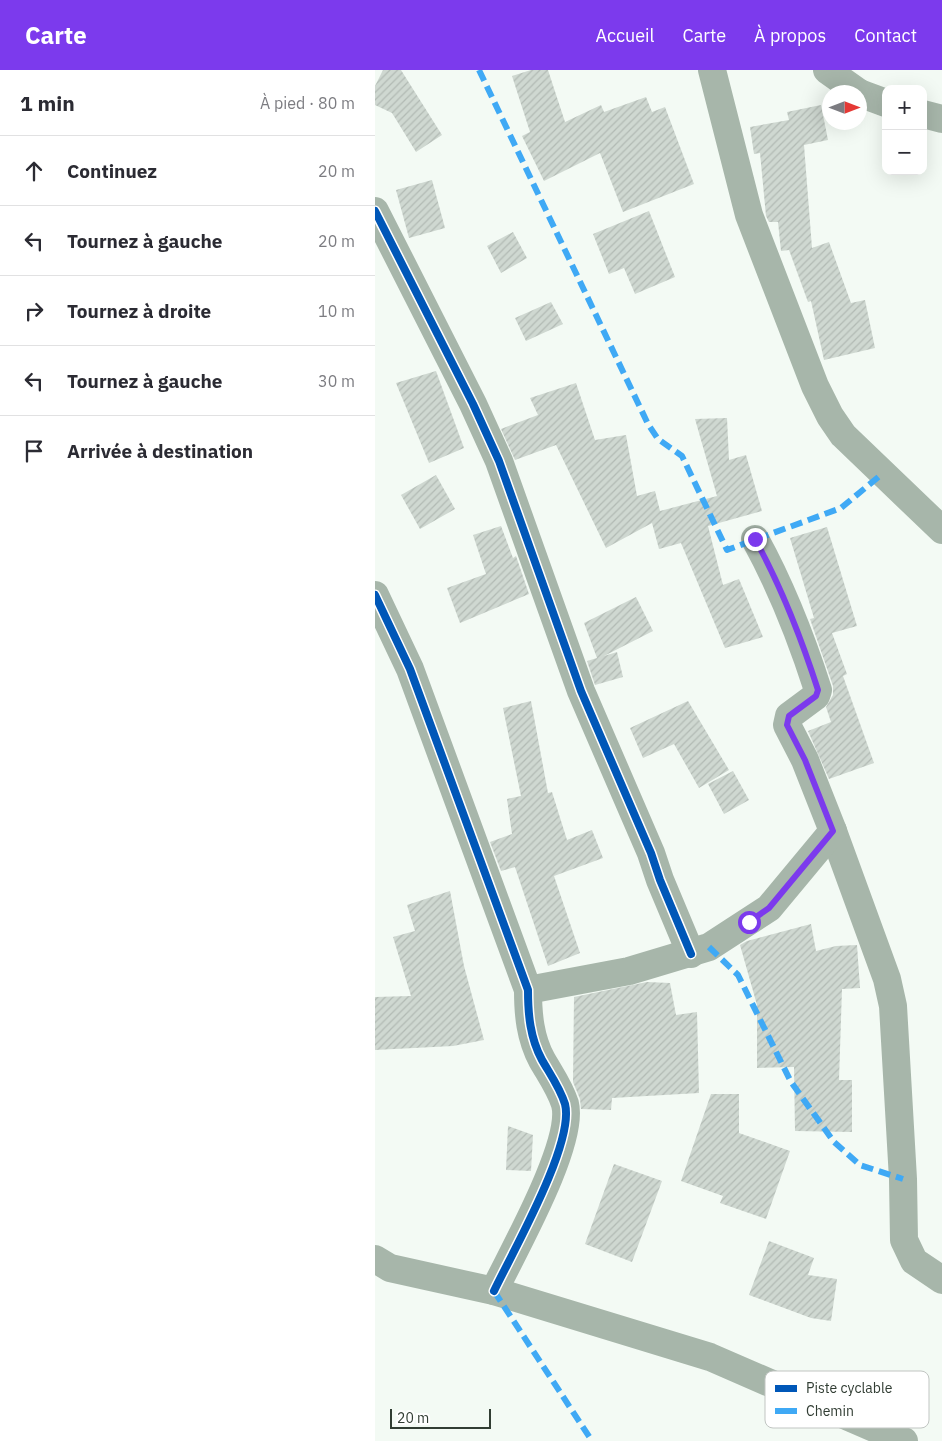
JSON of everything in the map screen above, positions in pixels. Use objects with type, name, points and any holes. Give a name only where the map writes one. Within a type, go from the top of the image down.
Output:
[{"type":"street","points":[[712,70],[749,216],[815,386],[830,416],[843,435],[942,530]]},
{"type":"street","points":[[827,70],[848,85]]},
{"type":"street","points":[[867,96],[882,102]]},
{"type":"street","points":[[927,115],[942,119]]},
{"type":"street","points":[[375,211],[473,404],[499,460],[581,691],[651,853],[660,880],[691,954]]},
{"type":"street","points":[[755,539],[786,600],[801,637],[818,690],[816,696],[789,716],[787,725],[805,760],[833,831],[887,979],[893,1006],[905,1240],[914,1261],[942,1280]]},
{"type":"street","points":[[375,595],[410,669],[528,990],[529,1020],[535,1043],[565,1105],[565,1122],[562,1138],[542,1192],[494,1291]]},
{"type":"street","points":[[528,990],[629,971],[691,954],[709,947],[769,908],[833,831]]},
{"type":"street","points":[[375,1259],[390,1268],[494,1291],[709,1357],[765,1381]]},
{"type":"street","points":[[874,1428],[904,1441]]},
{"type":"building","points":[[383,70],[401,70],[442,135],[416,152],[392,113],[375,105],[375,86]]},
{"type":"building","points":[[531,70],[548,70],[565,122],[601,105],[604,112],[646,97],[652,112],[665,107],[694,184],[623,212],[600,153],[544,181],[522,136],[530,132],[512,76]]},
{"type":"building","points":[[821,105],[822,130],[826,130],[828,140],[804,145],[812,248],[829,242],[851,303],[865,300],[875,348],[824,360],[811,301],[808,302],[789,250],[781,251],[778,222],[769,222],[766,216],[760,153],[754,154],[750,127],[789,120],[787,112]]},
{"type":"building","points":[[432,180],[445,228],[409,238],[396,190]]},
{"type":"building","points":[[649,211],[675,277],[635,294],[624,268],[609,274],[593,234]]},
{"type":"building","points":[[513,232],[527,258],[501,273],[487,246]]},
{"type":"building","points":[[551,302],[563,324],[526,341],[515,318]]},
{"type":"building","points":[[436,371],[464,448],[429,463],[396,383]]},
{"type":"building","points":[[576,383],[595,440],[626,435],[637,496],[655,491],[660,511],[717,496],[695,419],[727,418],[729,460],[746,455],[762,511],[708,526],[723,585],[739,579],[763,637],[725,648],[681,543],[659,549],[652,523],[606,548],[556,445],[515,460],[501,429],[538,415],[530,398]]},
{"type":"building","points":[[436,475],[455,509],[420,529],[401,495]]},
{"type":"building","points":[[501,526],[513,558],[516,556],[529,594],[460,623],[447,588],[486,574],[473,535]]},
{"type":"building","points":[[827,527],[857,626],[832,633],[847,674],[843,676],[874,763],[829,779],[808,731],[831,722],[826,707],[833,695],[833,686],[810,619],[814,618],[790,538]]},
{"type":"building","points":[[636,597],[653,631],[604,656],[617,652],[623,677],[595,685],[587,661],[597,658],[584,623]]},
{"type":"building","points":[[531,701],[548,793],[552,792],[567,840],[592,830],[603,858],[554,876],[580,953],[548,966],[515,867],[501,871],[490,842],[512,834],[507,799],[521,796],[503,708]]},
{"type":"building","points":[[688,701],[729,770],[699,788],[674,744],[643,758],[630,728]]},
{"type":"building","points":[[733,771],[749,800],[724,814],[708,784]]},
{"type":"building","points":[[450,891],[464,966],[484,1040],[453,1046],[375,1050],[375,997],[411,996],[393,937],[415,931],[407,905]]},
{"type":"building","points":[[811,924],[816,951],[836,946],[857,945],[860,988],[842,989],[839,1080],[852,1080],[852,1132],[795,1131],[794,1067],[757,1068],[757,1005],[740,945],[747,941]]},
{"type":"building","points":[[647,982],[670,983],[676,1015],[697,1012],[699,1093],[612,1098],[611,1110],[581,1109],[580,1099],[573,1082],[574,997]]},
{"type":"building","points":[[711,1094],[739,1094],[739,1133],[790,1151],[766,1219],[720,1203],[723,1196],[681,1181]]},
{"type":"building","points":[[508,1126],[533,1135],[531,1171],[506,1170]]},
{"type":"building","points":[[614,1164],[662,1181],[632,1262],[585,1244]]},
{"type":"building","points":[[769,1241],[814,1258],[808,1275],[837,1279],[831,1321],[811,1318],[749,1295]]},
{"type":"marked path","points":[[479,70],[648,424],[658,439],[682,456],[727,550],[841,508],[882,474]]},
{"type":"marked path","points":[[709,947],[738,975],[791,1082],[834,1142],[860,1165],[903,1179]]},
{"type":"marked path","points":[[494,1291],[592,1441]]},
{"type":"cycle path","points":[[375,211],[473,404],[499,461],[581,691],[651,853],[660,880],[691,954]]},
{"type":"cycle path","points":[[375,595],[410,669],[528,990],[529,1017],[532,1035],[538,1052],[555,1081],[565,1104],[566,1122],[552,1170],[494,1291]]},
{"type":"route","points":[[749,922],[769,908],[833,831],[827,811],[805,760],[787,725],[789,716],[816,696],[818,690],[801,637],[786,600],[776,577],[755,539]]}]
